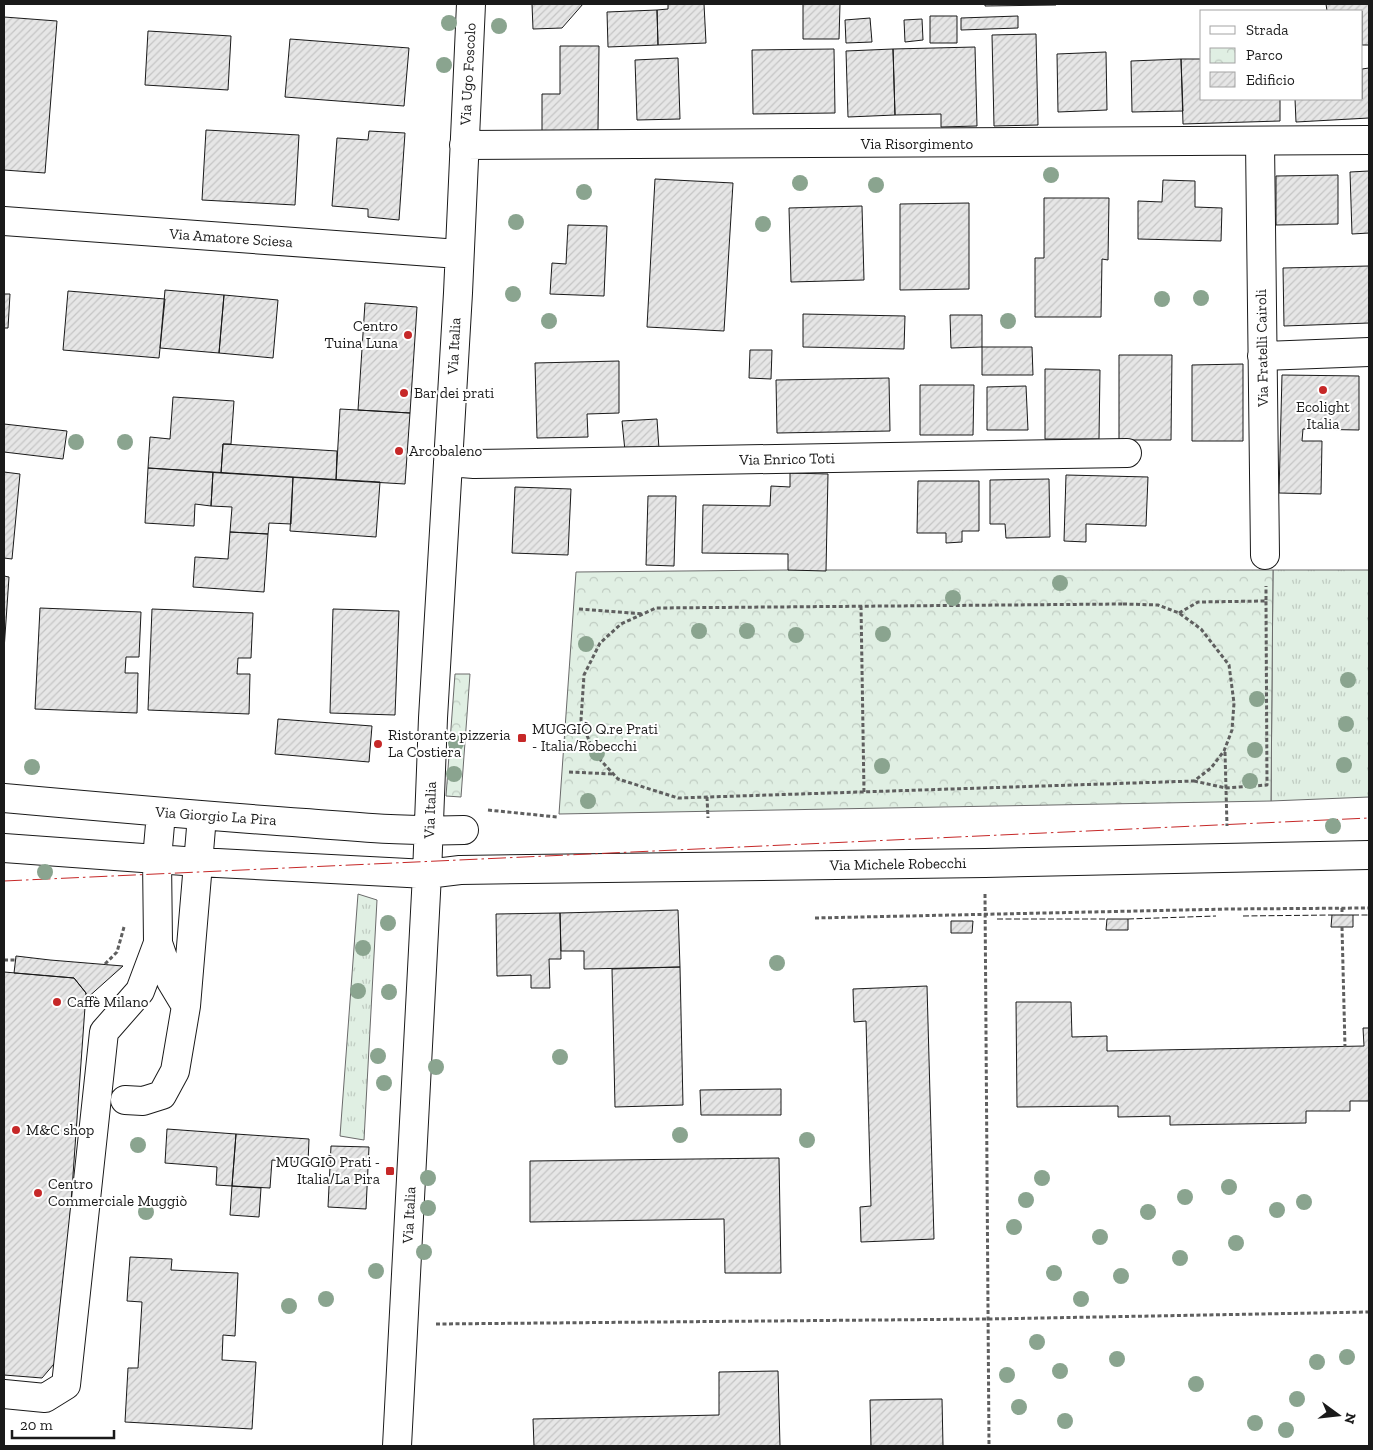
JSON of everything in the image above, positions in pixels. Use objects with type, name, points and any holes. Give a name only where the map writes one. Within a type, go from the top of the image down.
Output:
[{"type":"street","name":"Via Ugo Foscolo","points":[[464,145],[471,4]]},
{"type":"street","name":"Via Risorgimento","points":[[464,145],[1369,140]]},
{"type":"street","name":"Via Fratelli Cairoli","points":[[1260,142],[1266,555]]},
{"type":"street","name":"Via Italia","points":[[397,1446],[464,145]]},
{"type":"street","name":"Via Amatore Sciesa","points":[[4,221],[459,254]]},
{"type":"street","points":[[1262,356],[1369,352]]},
{"type":"street","name":"Via Enrico Toti","points":[[448,462],[514,463],[1127,453]]},
{"type":"street","name":"Via Giorgio La Pira","points":[[4,798],[202,816],[429,831],[464,830]]},
{"type":"street","points":[[162,813],[157,859],[158,943],[171,981],[186,1006]]},
{"type":"street","points":[[125,1100],[143,1101],[162,1095],[175,1071],[186,1006],[202,816]]},
{"type":"street","points":[[4,848],[198,862],[427,874]]},
{"type":"street","name":"Via Michele Robecchi","points":[[427,874],[460,870],[985,863],[1369,855]]},
{"type":"street","points":[[4,1394],[45,1398],[66,1385],[104,1032],[140,991],[158,943]]},
{"type":"path","points":[[1194,780],[1210,768],[1224,752],[1232,730],[1234,703],[1229,665],[1201,629],[1179,613],[1158,605],[656,608],[621,624],[600,643],[584,675],[582,720],[594,753],[618,779],[678,798],[1194,780],[1226,788],[1267,785],[1266,555]]},
{"type":"path","points":[[1179,613],[1198,602],[1266,601]]},
{"type":"path","points":[[861,606],[864,793]]},
{"type":"path","points":[[579,609],[643,614]]},
{"type":"path","points":[[1224,752],[1227,831]]},
{"type":"path","points":[[569,772],[614,774]]},
{"type":"path","points":[[708,797],[708,818]]},
{"type":"path","points":[[484,810],[557,816]]},
{"type":"path","points":[[985,863],[988,1446]]},
{"type":"path","points":[[1342,908],[1342,915]]},
{"type":"path","points":[[815,918],[1369,908]]},
{"type":"path","points":[[105,964],[117,952],[124,927]]},
{"type":"path","points":[[1342,927],[1345,1047]]},
{"type":"path","points":[[4,960],[16,960]]},
{"type":"path","points":[[436,1324],[1369,1312]]},
{"type":"green space","points":[[1273,570],[1369,570],[1369,797],[1271,801]]},
{"type":"green space","points":[[1273,570],[1271,801],[559,814],[576,572]]},
{"type":"green space","points":[[455,674],[470,674],[461,797],[446,796]]},
{"type":"green space","points":[[358,894],[377,900],[364,1140],[340,1136]]},
{"type":"building","points":[[532,4],[583,4],[562,28],[533,29]]},
{"type":"building","points":[[668,4],[704,4],[706,43],[658,45],[657,10],[668,9]]},
{"type":"building","points":[[803,4],[840,4],[839,39],[803,39]]},
{"type":"building","points":[[985,4],[1056,4],[1056,5],[985,6]]},
{"type":"building","points":[[1326,4],[1369,4],[1369,45],[1363,45],[1363,10],[1327,10]]},
{"type":"building","points":[[657,10],[658,45],[608,47],[607,12]]},
{"type":"building","points":[[930,16],[957,16],[957,43],[930,43]]},
{"type":"building","points":[[1018,16],[1018,28],[961,30],[961,18]]},
{"type":"building","points":[[4,17],[57,21],[45,173],[4,170]]},
{"type":"building","points":[[870,18],[872,42],[846,43],[845,20]]},
{"type":"building","points":[[922,19],[923,40],[905,42],[904,20]]},
{"type":"building","points":[[148,31],[231,36],[228,90],[145,85]]},
{"type":"building","points":[[1036,34],[1038,125],[994,126],[992,35]]},
{"type":"building","points":[[290,39],[409,48],[404,106],[285,97]]},
{"type":"building","points":[[560,46],[599,46],[598,130],[542,131],[542,94],[560,94]]},
{"type":"building","points":[[975,47],[977,126],[941,127],[941,114],[895,115],[893,49]]},
{"type":"building","points":[[834,49],[835,113],[753,114],[752,50]]},
{"type":"building","points":[[893,49],[895,115],[848,117],[846,51]]},
{"type":"building","points":[[1106,52],[1107,110],[1058,112],[1057,54]]},
{"type":"building","points":[[678,58],[680,119],[637,120],[635,60]]},
{"type":"building","points":[[1181,59],[1183,111],[1132,112],[1131,61]]},
{"type":"building","points":[[1181,59],[1200,59],[1200,100],[1280,100],[1280,121],[1183,124]]},
{"type":"building","points":[[1369,68],[1369,118],[1296,122],[1295,100],[1363,100],[1363,69]]},
{"type":"building","points":[[206,130],[299,135],[295,205],[202,200]]},
{"type":"building","points":[[369,131],[405,133],[399,220],[368,217],[368,209],[332,206],[337,138],[368,140]]},
{"type":"building","points":[[1369,171],[1369,233],[1352,234],[1350,172]]},
{"type":"building","points":[[1338,175],[1338,224],[1276,225],[1276,176]]},
{"type":"building","points":[[655,179],[733,183],[724,331],[647,327]]},
{"type":"building","points":[[1163,180],[1195,181],[1195,207],[1222,208],[1221,241],[1138,239],[1138,201],[1162,202]]},
{"type":"building","points":[[1044,198],[1109,198],[1108,260],[1102,259],[1101,317],[1035,317],[1035,258],[1044,258]]},
{"type":"building","points":[[969,203],[969,289],[900,290],[900,204]]},
{"type":"building","points":[[862,206],[864,280],[791,282],[789,208]]},
{"type":"building","points":[[568,225],[607,226],[604,296],[550,294],[552,263],[566,264]]},
{"type":"building","points":[[1369,266],[1369,323],[1284,326],[1283,268]]},
{"type":"building","points":[[165,290],[224,295],[219,353],[160,348]]},
{"type":"building","points":[[68,291],[165,299],[159,358],[63,350]]},
{"type":"building","points":[[4,294],[10,294],[8,328],[4,328]]},
{"type":"building","points":[[224,295],[278,300],[273,358],[219,353]]},
{"type":"building","points":[[365,303],[417,307],[410,413],[358,410]]},
{"type":"building","points":[[803,314],[905,316],[904,349],[803,347]]},
{"type":"building","points":[[950,315],[982,315],[982,347],[951,348]]},
{"type":"building","points":[[982,347],[1032,347],[1033,375],[982,375]]},
{"type":"building","points":[[750,350],[772,350],[771,379],[749,378]]},
{"type":"building","points":[[1119,355],[1172,355],[1171,440],[1119,440]]},
{"type":"building","points":[[619,361],[619,413],[587,414],[588,437],[537,438],[535,363]]},
{"type":"building","points":[[1243,364],[1243,441],[1192,441],[1192,365]]},
{"type":"building","points":[[1045,369],[1100,370],[1099,439],[1045,439]]},
{"type":"building","points":[[1282,375],[1359,376],[1359,430],[1303,429],[1302,441],[1322,441],[1321,494],[1279,493]]},
{"type":"building","points":[[889,378],[890,431],[777,433],[776,380]]},
{"type":"building","points":[[920,385],[974,385],[973,435],[920,435]]},
{"type":"building","points":[[1026,386],[1028,430],[987,430],[987,387]]},
{"type":"building","points":[[173,397],[234,401],[231,444],[223,444],[221,473],[148,468],[150,437],[170,439]]},
{"type":"building","points":[[340,409],[410,413],[405,484],[336,480]]},
{"type":"building","points":[[657,419],[659,449],[625,451],[622,421]]},
{"type":"building","points":[[4,424],[67,431],[63,459],[4,452]]},
{"type":"building","points":[[223,444],[337,451],[336,480],[221,473]]},
{"type":"building","points":[[148,468],[213,472],[211,506],[195,504],[194,526],[145,523]]},
{"type":"building","points":[[4,472],[20,474],[12,559],[4,558]]},
{"type":"building","points":[[213,472],[293,477],[291,524],[269,523],[268,534],[230,532],[232,507],[211,506]]},
{"type":"building","points":[[790,473],[828,474],[826,571],[788,570],[788,554],[702,553],[703,505],[770,506],[771,486],[790,487]]},
{"type":"building","points":[[1066,475],[1148,477],[1146,526],[1086,524],[1086,542],[1064,541]]},
{"type":"building","points":[[293,477],[380,482],[376,537],[290,531]]},
{"type":"building","points":[[1049,479],[1050,537],[1006,538],[1005,524],[990,524],[990,480]]},
{"type":"building","points":[[918,481],[979,481],[979,531],[962,531],[962,542],[946,543],[946,533],[917,533]]},
{"type":"building","points":[[515,487],[571,489],[568,555],[512,553]]},
{"type":"building","points":[[648,496],[676,496],[674,566],[646,565]]},
{"type":"building","points":[[230,532],[268,534],[264,592],[193,587],[195,557],[228,559]]},
{"type":"building","points":[[4,576],[9,577],[4,650]]},
{"type":"building","points":[[40,608],[141,612],[139,657],[126,657],[125,673],[138,673],[137,713],[35,709]]},
{"type":"building","points":[[152,609],[253,613],[251,658],[238,658],[237,674],[250,674],[249,714],[148,710]]},
{"type":"building","points":[[333,609],[399,611],[395,715],[330,713]]},
{"type":"building","points":[[278,719],[372,726],[369,762],[275,754]]},
{"type":"building","points":[[678,910],[680,967],[584,969],[584,951],[561,951],[560,913]]},
{"type":"building","points":[[560,913],[561,959],[549,959],[550,988],[531,988],[531,975],[497,976],[496,914]]},
{"type":"building","points":[[1332,915],[1353,915],[1353,927],[1331,927]]},
{"type":"building","points":[[1107,919],[1128,919],[1128,930],[1106,930]]},
{"type":"building","points":[[951,921],[973,921],[972,933],[951,933]]},
{"type":"building","points":[[16,956],[123,966],[86,999],[86,993],[74,978],[14,973]]},
{"type":"building","points":[[680,967],[683,1105],[615,1107],[612,969]]},
{"type":"building","name":"Centro Commerciale Muggiò","points":[[4,972],[74,978],[86,993],[60,1357],[42,1378],[4,1375]]},
{"type":"building","points":[[927,986],[934,1239],[861,1242],[860,1207],[871,1206],[866,1021],[854,1022],[853,989]]},
{"type":"building","points":[[1016,1002],[1071,1002],[1072,1037],[1107,1036],[1107,1051],[1364,1046],[1363,1028],[1369,1028],[1369,1101],[1350,1101],[1350,1111],[1306,1111],[1306,1123],[1170,1125],[1170,1116],[1118,1117],[1118,1106],[1017,1107]]},
{"type":"building","points":[[781,1089],[781,1115],[701,1115],[700,1090]]},
{"type":"building","points":[[167,1129],[236,1134],[232,1186],[216,1185],[217,1167],[165,1163]]},
{"type":"building","points":[[236,1134],[309,1139],[308,1163],[272,1160],[270,1188],[232,1186]]},
{"type":"building","points":[[331,1146],[369,1147],[366,1209],[328,1207]]},
{"type":"building","points":[[779,1158],[781,1273],[725,1273],[724,1219],[530,1222],[530,1161]]},
{"type":"building","points":[[232,1186],[261,1188],[259,1217],[230,1215]]},
{"type":"building","points":[[130,1257],[172,1259],[171,1270],[238,1273],[235,1336],[223,1335],[222,1360],[256,1362],[252,1429],[125,1422],[128,1368],[138,1368],[142,1302],[127,1301]]},
{"type":"building","points":[[778,1371],[780,1446],[534,1446],[533,1419],[719,1415],[719,1372]]},
{"type":"building","points":[[942,1399],[943,1446],[871,1446],[870,1400]]},
{"type":"fence","points":[[1243,916],[1332,915]]},
{"type":"fence","points":[[1353,915],[1369,915]]},
{"type":"fence","points":[[1128,919],[1216,916]]},
{"type":"fence","points":[[997,919],[1107,919]]},
{"type":"power","points":[[4,881],[1369,818]]},
{"type":"place","name":"Centro Tuina Luna","points":[[408,335]]},
{"type":"place","name":"Ecolight Italia","points":[[1323,390]]},
{"type":"place","name":"Bar dei prati","points":[[404,393]]},
{"type":"place","name":"Arcobaleno","points":[[399,451]]},
{"type":"place","name":"MUGGIÒ Q.re Prati - Italia/Robecchi","points":[[522,738]]},
{"type":"place","name":"Ristorante pizzeria La Costiera","points":[[378,744]]},
{"type":"place","name":"Caffè Milano","points":[[57,1002]]},
{"type":"place","name":"M&C shop","points":[[16,1130]]},
{"type":"place","name":"MUGGIÒ Prati - Italia/La Pira","points":[[390,1171]]},
{"type":"place","name":"Centro Commerciale Muggiò","points":[[38,1193]]}]
